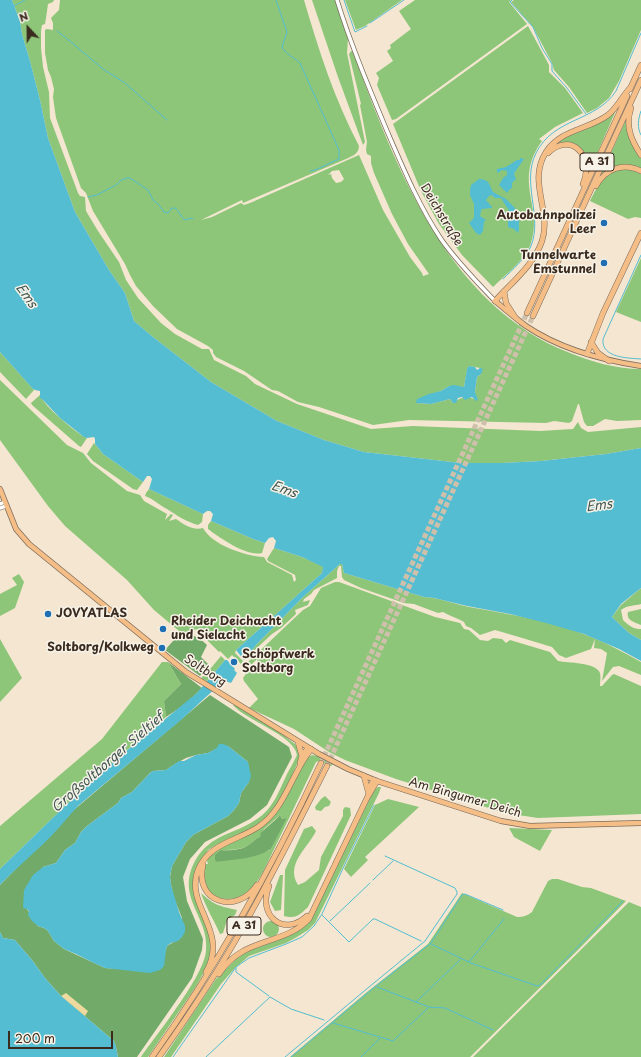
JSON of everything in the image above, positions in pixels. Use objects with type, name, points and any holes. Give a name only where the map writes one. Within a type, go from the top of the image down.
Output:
[{"type":"highway","name":"A 31","points":[[527,313],[641,65]]},
{"type":"highway","name":"A 31","points":[[533,316],[641,80]]},
{"type":"highway","points":[[495,301],[532,260],[542,242],[544,219],[538,177],[542,160],[546,152],[554,142],[568,132],[591,124],[607,115],[619,104],[625,93],[631,87]]},
{"type":"highway","points":[[635,94],[635,100],[629,115],[628,128],[633,142],[641,155]]},
{"type":"highway","points":[[542,160],[548,153],[559,146],[571,146],[582,152],[586,159],[587,173],[576,201],[576,207]]},
{"type":"highway","points":[[590,192],[596,187],[602,177],[615,168],[628,166],[641,171]]},
{"type":"highway","points":[[587,354],[603,313],[641,234]]},
{"type":"highway","points":[[504,291],[506,304],[515,317]]},
{"type":"highway","points":[[591,342],[598,353],[609,361]]},
{"type":"highway","points":[[298,742],[302,756]]},
{"type":"highway","points":[[298,769],[302,756],[310,749]]},
{"type":"highway","points":[[197,990],[198,985],[208,968],[212,956],[213,945],[212,936],[196,893],[196,878],[198,870],[204,859],[218,847],[251,831],[264,823],[271,816],[284,797],[310,749]]},
{"type":"highway","name":"A 31","points":[[152,1057],[238,925],[295,819],[320,763]]},
{"type":"highway","name":"A 31","points":[[159,1057],[208,984],[243,928],[277,866],[327,766]]},
{"type":"highway","points":[[364,776],[368,795]]},
{"type":"highway","points":[[208,984],[214,981],[230,961],[241,952],[258,944],[293,932],[304,924],[315,908],[376,781]]},
{"type":"highway","points":[[204,859],[201,877],[206,891],[214,898],[227,902],[245,898],[258,884],[268,864],[273,861]]},
{"type":"highway","points":[[277,866],[277,871],[269,886],[266,897],[266,907],[271,916],[281,924],[295,924],[305,918],[315,908]]},
{"type":"main road","name":"Deichstraße","points":[[495,301],[515,317],[544,336],[587,354],[609,361],[641,366]]},
{"type":"main road","name":"Soltborg","points":[[0,489],[4,504],[16,529],[29,544],[164,655],[203,683],[298,742],[336,763]]},
{"type":"main road","name":"Am Bingumer Deich","points":[[336,763],[376,781],[501,821],[519,825],[556,826],[641,823]]},
{"type":"street","name":"Deichstraße","points":[[337,0],[357,58],[373,98],[420,203],[432,225],[454,256],[495,301]]},
{"type":"street","points":[[0,508],[4,504]]},
{"type":"green space","points":[[12,0],[54,0],[48,4],[45,24],[42,25],[41,31],[41,48],[43,67],[49,92],[50,118],[78,193],[80,196],[85,197],[86,211],[119,262],[126,280],[138,298],[161,323],[175,334],[202,349],[209,349],[214,360],[246,376],[255,384],[297,404],[371,429],[413,426],[540,431],[573,429],[578,422],[581,428],[588,432],[641,427],[641,448],[606,454],[541,461],[502,463],[461,463],[364,452],[324,440],[277,421],[211,382],[134,321],[125,293],[109,270],[75,212],[48,138],[20,21]]},
{"type":"green space","points":[[60,0],[304,0],[315,38],[328,74],[359,149],[355,154],[346,159],[243,203],[242,200],[201,220],[212,217],[241,203],[244,205],[250,203],[359,155],[383,210],[410,257],[423,276],[429,274],[408,244],[392,214],[374,173],[371,163],[371,156],[367,154],[367,142],[361,104],[349,54],[351,51],[353,52],[387,141],[408,185],[432,228],[459,267],[491,302],[527,331],[570,353],[587,359],[614,366],[641,369],[641,420],[617,421],[605,419],[593,426],[587,426],[584,422],[578,404],[572,421],[569,423],[554,421],[546,423],[409,420],[373,425],[319,407],[298,402],[278,391],[272,390],[244,371],[216,357],[213,350],[208,346],[177,329],[153,306],[136,286],[125,264],[93,211],[86,193],[81,188],[56,118],[53,97],[54,89],[48,70],[45,53],[45,30],[53,30],[51,18],[59,10]],"holes":[[[339,170],[344,179],[341,182],[336,183],[331,174],[328,175],[332,171]],[[469,366],[480,368],[481,374],[477,377],[475,392],[476,400],[467,397],[458,399],[453,403],[450,399],[431,404],[417,403],[424,397],[441,391],[449,386],[464,387]]]},
{"type":"green space","points":[[312,0],[335,0],[348,37],[347,53],[365,142],[363,145],[338,77]]},
{"type":"green space","points":[[345,0],[402,0],[365,26],[356,30]]},
{"type":"green space","points":[[415,0],[511,0],[509,2],[527,24],[396,119],[392,120],[377,85],[379,78],[376,73],[393,61],[387,51],[391,48],[390,45],[411,29],[399,11]]},
{"type":"green space","points":[[514,0],[641,0],[641,30],[619,81],[609,98],[597,108],[587,113],[569,87],[554,70],[552,63],[533,27],[511,2]]},
{"type":"green space","points":[[528,26],[549,65],[549,72],[565,88],[583,113],[555,127],[539,139],[542,141],[533,156],[530,169],[529,182],[534,219],[534,232],[530,246],[518,263],[493,287],[462,255],[439,224],[421,191],[393,124]]},
{"type":"green space","points":[[617,108],[593,163],[587,161],[586,157],[575,146],[555,146],[556,142]]},
{"type":"green space","points":[[627,118],[633,145],[641,158],[641,169],[630,165],[625,165],[611,169],[601,175]]},
{"type":"green space","points":[[627,168],[641,174],[641,218],[635,217],[628,219],[590,201],[600,183],[608,175]]},
{"type":"green space","points":[[641,258],[641,322],[616,312]]},
{"type":"green space","points":[[0,352],[34,390],[26,399],[0,372]]},
{"type":"green space","points":[[0,380],[67,445],[83,453],[91,463],[127,491],[140,495],[144,501],[167,514],[165,520],[171,514],[173,515],[169,521],[176,519],[192,528],[203,528],[207,534],[221,544],[239,552],[264,557],[267,562],[292,575],[294,582],[296,580],[295,575],[268,561],[267,559],[274,548],[302,557],[324,567],[322,573],[236,650],[235,653],[243,661],[241,664],[232,655],[228,659],[220,651],[219,652],[196,629],[187,635],[184,635],[154,610],[127,580],[65,526],[48,506],[0,440]]},
{"type":"green space","points":[[40,395],[42,400],[61,419],[87,438],[81,447],[32,405],[31,403]]},
{"type":"green space","points":[[94,443],[103,454],[143,482],[137,490],[133,489],[93,461],[87,454]]},
{"type":"green space","points":[[149,489],[203,514],[202,522],[198,525],[190,522],[145,496]]},
{"type":"green space","points":[[211,521],[265,543],[262,553],[241,550],[226,542],[208,529],[208,525]]},
{"type":"green space","points":[[340,564],[342,564],[344,573],[424,597],[528,618],[572,630],[593,638],[607,644],[641,662],[641,675],[619,666],[613,667],[602,681],[607,653],[601,649],[594,648],[595,639],[591,649],[566,658],[559,655],[552,647],[495,630],[480,635],[466,626],[464,622],[443,612],[438,613],[414,604],[404,603],[361,588],[344,580],[342,577],[341,566],[339,566],[337,571],[337,578],[314,590],[304,599],[303,602],[310,600],[308,605],[295,610],[296,614],[245,659],[257,644],[303,597]]},
{"type":"green space","points":[[19,574],[24,582],[15,608],[0,616],[0,594],[17,585],[12,578]]},
{"type":"green space","points":[[335,582],[339,582],[435,617],[460,623],[464,629],[469,630],[480,640],[488,641],[493,638],[502,639],[506,643],[510,640],[550,652],[558,661],[588,665],[597,669],[600,673],[600,686],[602,686],[614,674],[641,686],[641,814],[538,818],[505,813],[396,779],[345,760],[329,752],[294,729],[249,708],[258,699],[243,678],[248,671],[258,666],[257,659],[251,665],[248,662],[303,610],[310,606],[321,588]]},
{"type":"green space","points":[[641,588],[641,604],[628,606],[621,610],[623,620],[625,622],[633,628],[641,629],[641,640],[629,633],[612,617],[621,605]]},
{"type":"green space","points":[[641,609],[641,625],[632,621],[628,617],[628,612]]},
{"type":"green space","points":[[181,632],[184,635],[190,635],[202,640],[207,645],[201,657],[209,665],[200,676],[165,650]]},
{"type":"green space","points":[[0,639],[22,678],[0,702]]},
{"type":"green space","points":[[221,656],[225,660],[207,681],[202,679],[202,677]]},
{"type":"green space","points":[[162,662],[168,662],[181,684],[164,701],[166,717],[114,761],[0,869],[0,826],[102,739]]},
{"type":"green space","points":[[168,662],[202,688],[187,703],[166,717],[164,701],[181,684]]},
{"type":"green space","points":[[210,695],[289,747],[292,757],[267,805],[250,819],[205,842],[190,859],[183,877],[187,901],[203,939],[202,950],[192,978],[137,1057],[118,1057],[114,1041],[61,996],[15,940],[3,938],[0,932],[0,885],[69,814]],"holes":[[[228,746],[248,762],[249,782],[241,793],[239,803],[234,810],[228,816],[193,835],[186,842],[172,866],[170,877],[171,885],[174,898],[182,918],[182,937],[167,946],[165,953],[119,969],[105,968],[64,949],[54,941],[48,931],[38,926],[27,909],[43,867],[56,863],[65,850],[75,843],[81,832],[87,826],[118,803],[121,798],[132,792],[150,773],[153,771],[166,770],[186,758],[208,753],[218,748]]]},
{"type":"green space","points":[[233,705],[275,729],[295,744],[299,750],[299,759],[287,788],[271,814],[251,829],[208,850],[200,862],[194,885],[211,936],[211,955],[195,988],[148,1057],[141,1057],[189,989],[203,962],[206,951],[206,939],[194,907],[189,886],[190,874],[195,861],[208,845],[263,815],[275,799],[297,755],[294,748],[279,734],[239,711]]},
{"type":"green space","points":[[312,755],[333,764],[331,766],[319,761],[316,762],[258,881],[249,891],[240,896],[227,899],[215,896],[206,887],[204,880],[205,864],[208,864],[207,861],[211,855],[226,844],[271,819],[282,805],[307,759]],"holes":[[[280,815],[282,819],[285,818],[271,849],[268,851],[217,862],[221,850],[234,850],[249,845],[261,837],[264,829]]]},
{"type":"green space","points":[[381,787],[379,793],[315,923],[308,930],[286,943],[249,956],[235,968],[221,984],[171,1057],[164,1057],[216,979],[236,959],[246,952],[289,936],[307,924],[314,914],[374,790]]},
{"type":"green space","points":[[325,796],[331,802],[329,806],[325,807],[321,811],[316,810],[315,807]]},
{"type":"green space","points":[[388,799],[419,807],[365,857],[368,860],[351,877],[344,869],[375,805]]},
{"type":"green space","points":[[345,807],[350,808],[351,815],[308,907],[298,916],[284,916],[285,870],[304,829],[312,826],[316,831],[296,863],[294,870],[298,885],[305,882],[319,870],[321,857],[343,816],[343,810]]},
{"type":"green space","points":[[280,815],[282,819],[286,819],[271,849],[259,855],[245,858],[217,862],[215,860],[215,855],[221,850],[238,849],[249,845],[260,837],[260,834]]},
{"type":"green space","points":[[509,828],[552,830],[540,851],[514,837]]},
{"type":"green space","points":[[280,875],[283,875],[281,910],[275,911],[270,902]]},
{"type":"green space","points":[[558,879],[582,887],[591,888],[626,901],[470,1057],[290,1057],[367,992],[428,944],[462,893],[517,917],[521,917],[532,912],[548,881]]},
{"type":"green space","points":[[201,893],[210,901],[218,905],[237,910],[235,915],[227,920],[223,933],[220,934]]},
{"type":"green space","points":[[629,902],[641,907],[641,1057],[473,1057]]},
{"type":"green space","points":[[268,921],[274,921],[279,926],[277,935],[274,937],[268,937],[263,932],[263,926]]},
{"type":"sand","points":[[66,993],[88,1011],[85,1016],[61,996]]},
{"type":"water","name":"Ems","points":[[0,0],[12,0],[20,21],[48,138],[75,212],[109,270],[125,293],[134,321],[211,382],[277,421],[324,440],[364,452],[461,463],[502,463],[541,461],[606,454],[641,448],[641,588],[621,604],[612,617],[629,633],[641,640],[641,661],[619,649],[584,634],[510,614],[424,597],[344,573],[342,564],[340,564],[303,597],[257,644],[244,660],[236,650],[322,573],[323,567],[302,557],[274,548],[276,541],[273,537],[269,538],[265,543],[253,539],[211,521],[213,514],[210,511],[203,514],[149,489],[152,479],[150,476],[147,476],[143,482],[103,454],[95,444],[94,437],[84,437],[60,418],[40,398],[40,391],[33,389],[0,352]]},
{"type":"water","points":[[520,158],[524,159],[514,174],[516,179],[512,183],[512,188],[507,193],[499,185],[503,178],[507,175],[507,171],[502,170],[498,173],[497,169],[506,167],[517,160],[520,160]]},
{"type":"water","points":[[479,179],[487,181],[493,192],[506,199],[515,208],[520,217],[518,233],[514,229],[508,227],[508,220],[503,220],[500,212],[510,212],[501,198],[495,198],[492,195],[486,200],[492,208],[482,209],[481,211],[480,216],[486,220],[484,222],[483,231],[480,235],[476,233],[469,223],[474,218],[474,204],[470,195],[470,190],[471,185]]},
{"type":"water","points":[[469,366],[475,367],[477,370],[480,368],[483,369],[481,374],[477,377],[475,392],[478,400],[476,401],[472,397],[465,400],[462,397],[458,398],[456,403],[453,403],[450,399],[431,404],[416,403],[417,399],[441,391],[449,386],[454,385],[464,387],[467,369]]},
{"type":"water","points":[[225,660],[227,660],[237,673],[231,683],[225,681],[220,684],[181,720],[79,805],[57,830],[0,885],[0,869],[114,761],[197,693]]},
{"type":"water","points":[[219,744],[228,746],[248,762],[251,776],[249,782],[241,793],[239,803],[234,810],[228,816],[193,835],[186,842],[172,866],[170,876],[171,885],[185,926],[185,932],[178,941],[167,946],[164,966],[160,970],[150,973],[105,968],[64,949],[54,941],[48,931],[32,921],[28,915],[29,911],[23,908],[24,890],[33,875],[43,867],[56,863],[65,850],[75,843],[81,832],[87,826],[118,803],[121,798],[132,792],[150,773],[153,771],[166,770],[179,761],[184,761],[196,755],[208,753],[217,748]]},
{"type":"water","points":[[0,932],[3,938],[15,940],[61,996],[114,1041],[118,1057],[0,1057]]},
{"type":"waterway","points":[[14,6],[25,0]]},
{"type":"waterway","points":[[276,0],[287,32],[282,47],[300,63],[339,150],[339,159],[310,171]]},
{"type":"waterway","points":[[344,0],[355,32],[367,26]]},
{"type":"waterway","points":[[370,23],[404,0]]},
{"type":"waterway","points":[[512,0],[510,2],[533,27],[542,48],[552,64],[552,71],[567,88],[586,114]]},
{"type":"waterway","points":[[57,31],[103,69],[125,83],[167,120]]},
{"type":"waterway","points":[[503,279],[526,255],[531,246],[534,235],[535,223],[531,176],[532,164],[536,153],[544,141],[553,132],[598,109],[608,101],[616,91],[641,33]]},
{"type":"waterway","points":[[641,111],[638,123],[641,135]]},
{"type":"waterway","points":[[88,197],[97,195],[116,185],[120,181],[130,178],[148,190],[153,200],[164,212],[168,213],[172,208],[175,208],[185,220],[193,219]]},
{"type":"waterway","points":[[641,255],[603,339],[606,350],[616,356],[641,359]]},
{"type":"waterway","points":[[173,1057],[236,967],[249,958],[302,937],[314,926],[322,914],[374,805]]},
{"type":"waterway","points":[[285,1057],[425,941],[457,894],[455,888],[385,856]]},
{"type":"waterway","points":[[373,880],[393,861]]},
{"type":"waterway","points":[[330,921],[370,883]]},
{"type":"waterway","points":[[291,1057],[376,986],[431,943],[462,895],[465,894],[503,910]]},
{"type":"waterway","points":[[431,944],[471,963],[537,986],[540,985],[623,901]]},
{"type":"waterway","points":[[322,915],[349,942],[373,919],[421,941]]},
{"type":"waterway","points":[[469,962],[504,919]]},
{"type":"waterway","points":[[416,1002],[461,959]]},
{"type":"waterway","points":[[236,968],[236,972],[269,996]]},
{"type":"waterway","points":[[377,987],[429,1007],[445,1008],[493,1030]]},
{"type":"waterway","points":[[206,1057],[270,997],[291,1009],[324,1020]]},
{"type":"waterway","points":[[333,1023],[393,1041],[428,1008]]},
{"type":"waterway","points":[[361,1057],[380,1038]]},
{"type":"tunnel","points":[[321,763],[527,313]]},
{"type":"tunnel","points":[[327,766],[533,316]]},
{"type":"place","name":"Autobahnpolizei Leer","points":[[604,223]]},
{"type":"place","name":"Tunnelwarte Emstunnel","points":[[604,263]]},
{"type":"place","name":"JOVYATLAS","points":[[48,614]]},
{"type":"place","name":"Rheider Deichacht und Sielacht","points":[[163,629]]},
{"type":"place","name":"Soltborg/Kolkweg","points":[[162,648]]},
{"type":"place","name":"Schöpfwerk Soltborg","points":[[234,662]]},
{"type":"water label","name":"Großsoltborger Sieltief","points":[[108,763]]}]
